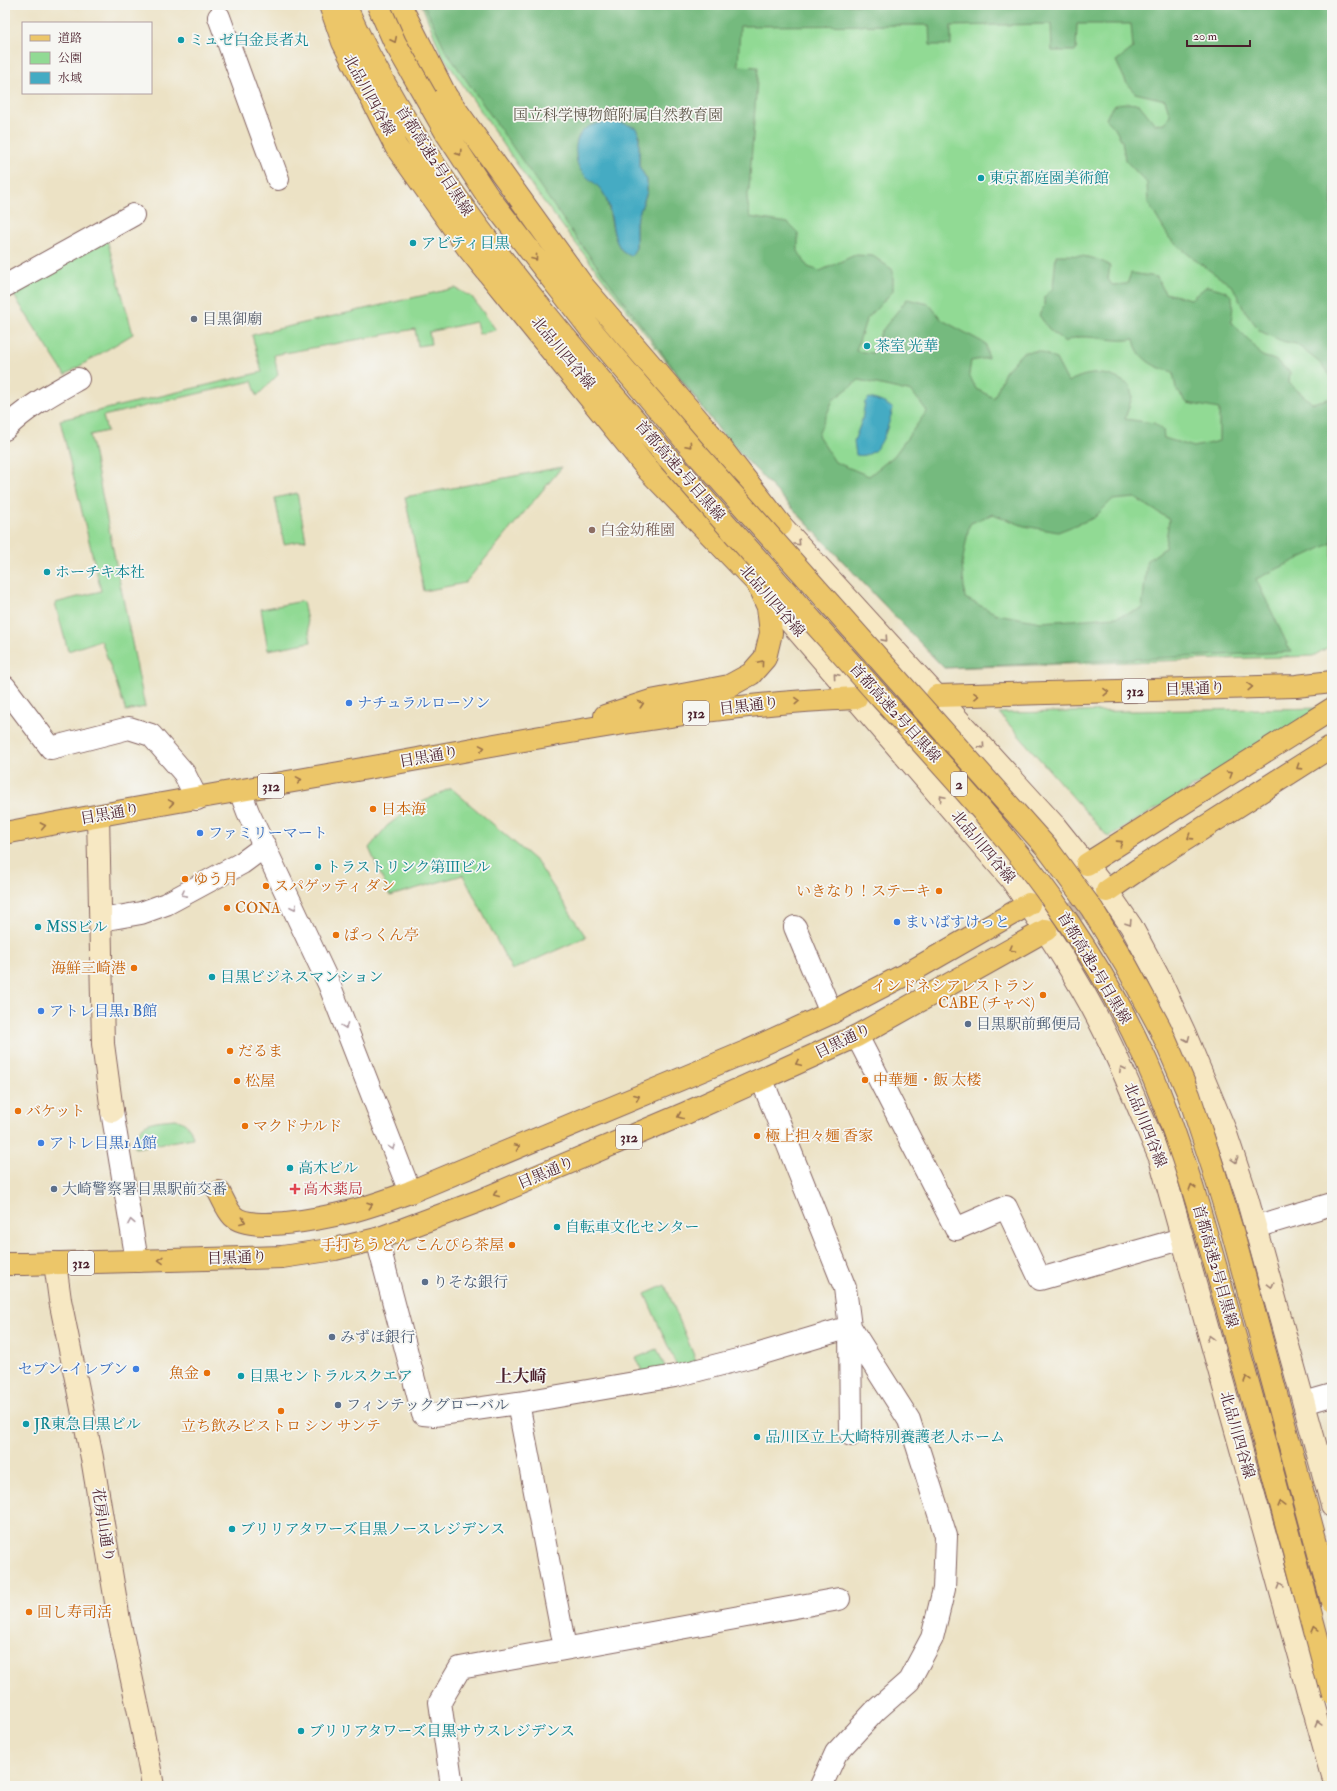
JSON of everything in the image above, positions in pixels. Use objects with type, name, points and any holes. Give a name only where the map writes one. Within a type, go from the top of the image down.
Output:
[{"type":"main road","name":"北品川四谷線","points":[[325,5],[339,40],[418,182],[757,583],[1011,879],[1046,930],[1089,1000],[1124,1074],[1160,1158],[1181,1239],[1332,1775]]},
{"type":"main road","points":[[330,5],[343,42],[396,147],[468,248],[649,471],[757,583],[768,607],[771,633],[765,658],[751,674],[728,686],[651,701],[537,738]]},
{"type":"main road","name":"首都高速2号目黒線","points":[[345,5],[370,56],[396,103],[468,215],[573,347],[671,462],[964,790],[1024,861],[1068,921],[1102,976],[1135,1038],[1164,1105],[1188,1174],[1257,1414],[1332,1695]]},
{"type":"main road","name":"首都高速2号目黒線","points":[[378,5],[395,43],[447,134],[487,195],[592,332],[695,452],[1047,848],[1092,909],[1127,967],[1160,1028],[1189,1095],[1213,1168],[1233,1234],[1332,1602]]},
{"type":"main road","points":[[400,5],[446,96],[583,286],[711,435],[781,525]]},
{"type":"main road","points":[[407,5],[468,132],[532,226],[649,379],[1055,826],[1108,891],[1131,926],[1159,978],[1185,1034],[1224,1128],[1255,1227],[1332,1505]]},
{"type":"main road","name":"目黒通り","points":[[937,696],[1288,686],[1332,682]]},
{"type":"main road","name":"目黒通り","points":[[5,834],[537,738],[683,714],[767,704],[856,698]]},
{"type":"main road","points":[[1087,864],[1332,709]]},
{"type":"main road","points":[[1108,891],[1139,869],[1332,746]]},
{"type":"main road","points":[[98,816],[103,1044],[112,1111]]},
{"type":"main road","name":"目黒通り","points":[[219,1192],[233,1216],[243,1222],[255,1224],[288,1223],[324,1217],[353,1211],[410,1192],[707,1068],[831,1013],[912,972],[1029,904]]},
{"type":"main road","name":"目黒通り","points":[[15,1264],[282,1257],[335,1249],[378,1239],[479,1201],[762,1080],[857,1036],[1046,930]]},
{"type":"main road","name":"花房山通り","points":[[55,1263],[60,1300],[92,1458],[119,1620],[153,1786]]},
{"type":"street","points":[[219,16],[278,179]]},
{"type":"street","points":[[5,286],[133,215]]},
{"type":"street","points":[[5,429],[16,418],[58,390],[78,379]]},
{"type":"street","points":[[5,687],[51,748],[129,728],[150,735],[184,773],[197,799]]},
{"type":"street","points":[[240,791],[329,984],[410,1192]]},
{"type":"street","points":[[101,920],[141,913],[166,904],[242,863],[265,846]]},
{"type":"street","points":[[795,927],[831,1013]]},
{"type":"street","points":[[857,1036],[956,1228],[1006,1206],[1040,1279],[1181,1239]]},
{"type":"street","points":[[762,1080],[845,1288],[850,1327],[851,1435]]},
{"type":"street","points":[[112,1111],[137,1261]]},
{"type":"street","points":[[1255,1227],[1332,1204]]},
{"type":"street","points":[[378,1239],[423,1414],[434,1415],[518,1403],[675,1376],[753,1356],[850,1327]]},
{"type":"street","points":[[821,1786],[836,1753],[875,1711],[909,1680],[932,1638],[944,1589],[946,1536],[909,1420],[850,1327]]},
{"type":"street","points":[[1304,1403],[1332,1395]]},
{"type":"street","points":[[518,1403],[565,1648]]},
{"type":"street","points":[[452,1786],[440,1702],[460,1668],[839,1599]]},
{"type":"street","points":[[1327,1786],[1332,1785]]},
{"type":"green space","name":"国立科学博物館附属自然教育園","points":[[422,5],[1332,5],[1332,645],[1313,656],[944,668],[723,435],[534,189],[441,53]]},
{"type":"green space","name":"国立科学博物館附属自然教育園","points":[[424,5],[1332,5],[1332,378],[1320,363],[1296,344],[1281,341],[1260,331],[1243,308],[1233,287],[1195,260],[1170,239],[1148,203],[1147,183],[1125,160],[1122,141],[1114,127],[1106,119],[1112,108],[1122,103],[1139,104],[1155,124],[1164,123],[1170,115],[1165,100],[1135,93],[1127,84],[1116,61],[1133,48],[1131,24],[1077,24],[1076,51],[1052,51],[1051,24],[951,26],[951,45],[930,45],[929,25],[740,26],[738,66],[758,67],[749,190],[747,198],[750,217],[788,223],[798,233],[798,251],[808,267],[820,271],[855,255],[873,256],[893,270],[893,291],[866,320],[856,351],[873,353],[881,332],[907,299],[929,304],[942,320],[986,344],[988,358],[971,361],[969,374],[976,389],[994,398],[1005,372],[1023,352],[1039,351],[1056,359],[1068,382],[1084,375],[1100,374],[1115,377],[1130,386],[1132,397],[1125,419],[1154,423],[1163,430],[1164,438],[1194,447],[1219,441],[1219,409],[1187,403],[1176,389],[1173,372],[1148,362],[1139,352],[1134,339],[1114,340],[1094,337],[1080,337],[1065,342],[1049,329],[1039,315],[1044,306],[1044,297],[1053,288],[1056,255],[1077,256],[1091,258],[1104,262],[1110,266],[1108,279],[1112,285],[1127,284],[1131,273],[1157,277],[1165,293],[1191,299],[1207,286],[1223,290],[1231,296],[1232,300],[1233,305],[1231,322],[1252,343],[1262,356],[1275,360],[1290,372],[1289,383],[1312,403],[1332,398],[1332,543],[1256,579],[1291,652],[944,668],[723,435],[574,235],[446,51]],"holes":[[[607,122],[639,135],[639,166],[647,180],[647,192],[636,222],[636,248],[625,254],[618,245],[614,235],[607,202],[603,192],[596,183],[586,175]],[[859,380],[912,392],[927,411],[894,456],[869,476],[835,462],[818,435],[833,400]],[[1135,498],[1169,519],[1165,548],[1147,561],[1142,609],[1116,617],[1041,622],[997,614],[965,598],[962,564],[969,526],[971,523],[993,514],[1024,526],[1058,532],[1094,518],[1112,500]]]},
{"type":"green space","points":[[106,236],[133,334],[65,375],[13,294]]},
{"type":"green space","points":[[455,288],[472,297],[496,330],[479,334],[476,322],[429,332],[431,344],[418,346],[415,329],[274,355],[278,375],[257,396],[252,381],[103,416],[107,431],[90,435],[145,707],[126,711],[101,640],[68,651],[55,603],[101,591],[60,420],[262,372],[252,335]]},
{"type":"green space","points":[[562,467],[465,583],[424,591],[405,497]]},
{"type":"green space","points":[[297,493],[306,540],[284,544],[275,498]]},
{"type":"green space","points":[[303,601],[311,642],[268,650],[261,609]]},
{"type":"green space","points":[[1328,708],[1108,837],[999,713]]},
{"type":"green space","points":[[451,788],[537,862],[586,937],[512,970],[463,875],[390,896],[369,848],[387,826],[412,807]]},
{"type":"green space","points":[[176,1119],[188,1126],[193,1138],[135,1148],[138,1132],[142,1127],[160,1120]]},
{"type":"green space","points":[[665,1285],[697,1363],[678,1369],[645,1294]]},
{"type":"green space","points":[[657,1349],[667,1371],[644,1375],[636,1358]]},
{"type":"water","points":[[607,122],[622,123],[632,126],[636,128],[639,135],[639,166],[647,180],[647,192],[636,222],[636,248],[631,256],[619,247],[605,196],[599,187],[584,175],[576,159],[577,140],[583,130],[593,125]]},
{"type":"water","points":[[869,398],[885,404],[893,409],[886,433],[878,447],[865,455],[856,455],[854,441],[862,420],[865,402]]},
{"type":"tunnel","points":[[1046,930],[1107,891]]},
{"type":"railway","points":[[5,1220],[6,1227]]},
{"type":"place","name":"ミュゼ白金長者丸","points":[[181,40]]},
{"type":"place","name":"東京都庭園美術館","points":[[981,178]]},
{"type":"place","name":"アビティ目黒","points":[[413,243]]},
{"type":"place","name":"目黒御廟","points":[[194,319]]},
{"type":"place","name":"茶室 光華","points":[[867,346]]},
{"type":"place","name":"白金幼稚園","points":[[592,530]]},
{"type":"place","name":"ホーチキ本社","points":[[47,572]]},
{"type":"place","name":"ナチュラルローソン","points":[[349,703]]},
{"type":"place","name":"日本海","points":[[373,809]]},
{"type":"place","name":"ファミリーマート","points":[[200,833]]},
{"type":"place","name":"トラストリンク第Ⅲビル","points":[[318,867]]},
{"type":"place","name":"ゆう月","points":[[185,879]]},
{"type":"place","name":"スパゲッティ ダン","points":[[266,886]]},
{"type":"place","name":"いきなり！ステーキ","points":[[939,891]]},
{"type":"place","name":"CONA","points":[[227,908]]},
{"type":"place","name":"まいばすけっと","points":[[897,922]]},
{"type":"place","name":"MSSビル","points":[[38,927]]},
{"type":"place","name":"ぱっくん亭","points":[[336,935]]},
{"type":"place","name":"海鮮三崎港","points":[[134,968]]},
{"type":"place","name":"目黒ビジネスマンション","points":[[212,977]]},
{"type":"place","name":"インドネシアレストラン CABE (チャベ)","points":[[1043,995]]},
{"type":"place","name":"アトレ目黒1 B館","points":[[41,1011]]},
{"type":"place","name":"目黒駅前郵便局","points":[[968,1024]]},
{"type":"place","name":"だるま","points":[[230,1051]]},
{"type":"place","name":"中華麺・飯 太楼","points":[[865,1080]]},
{"type":"place","name":"松屋","points":[[237,1081]]},
{"type":"place","name":"バケット","points":[[18,1111]]},
{"type":"place","name":"マクドナルド","points":[[245,1126]]},
{"type":"place","name":"極上担々麺 香家","points":[[757,1136]]},
{"type":"place","name":"アトレ目黒1 A館","points":[[41,1143]]},
{"type":"place","name":"高木ビル","points":[[290,1168]]},
{"type":"place","name":"大崎警察署目黒駅前交番","points":[[54,1189]]},
{"type":"place","name":"高木薬局","points":[[295,1189]]},
{"type":"place","name":"自転車文化センター","points":[[557,1227]]},
{"type":"place","name":"手打ちうどん こんぴら茶屋","points":[[512,1245]]},
{"type":"place","name":"りそな銀行","points":[[425,1282]]},
{"type":"place","name":"みずほ銀行","points":[[332,1337]]},
{"type":"place","name":"セブン-イレブン","points":[[136,1369]]},
{"type":"place","name":"魚金","points":[[207,1373]]},
{"type":"place","name":"目黒セントラルスクエア","points":[[241,1376]]},
{"type":"place","name":"フィンテックグローバル","points":[[338,1405]]},
{"type":"place","name":"立ち飲みビストロ シン サンテ","points":[[281,1411]]},
{"type":"place","name":"JR東急目黒ビル","points":[[26,1424]]},
{"type":"place","name":"品川区立上大崎特別養護老人ホーム","points":[[757,1437]]},
{"type":"place","name":"ブリリアタワーズ目黒ノースレジデンス","points":[[232,1529]]},
{"type":"place","name":"回し寿司活","points":[[29,1612]]},
{"type":"place","name":"ブリリアタワーズ目黒サウスレジデンス","points":[[301,1731]]},
{"type":"district","name":"上大崎","points":[[521,1376]]}]
